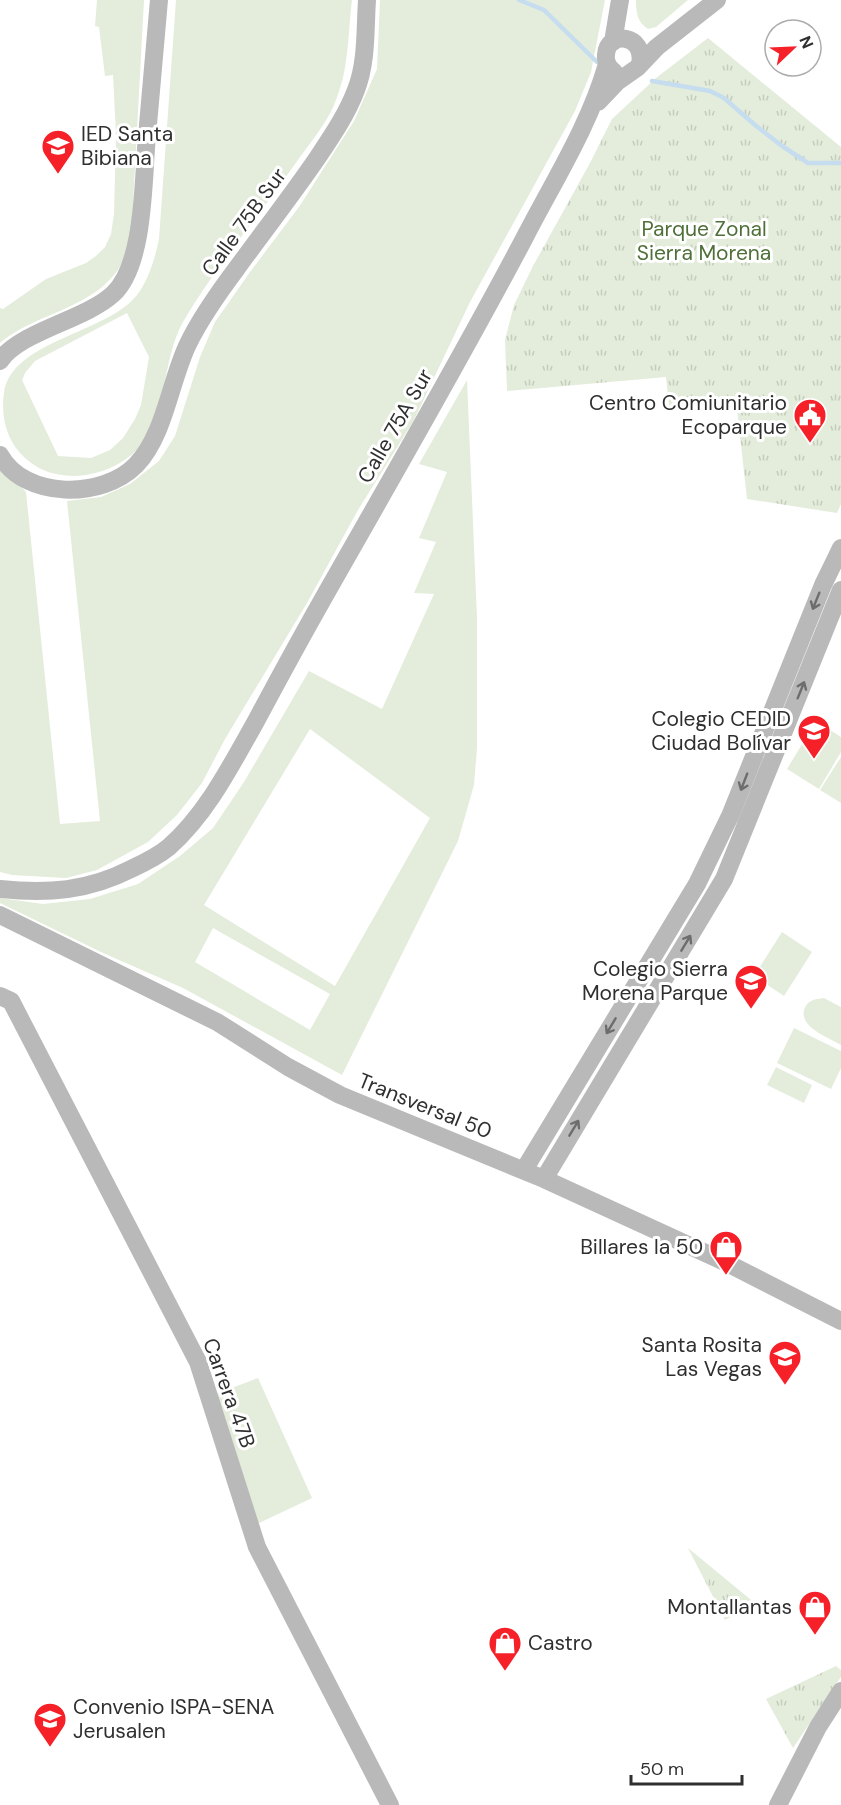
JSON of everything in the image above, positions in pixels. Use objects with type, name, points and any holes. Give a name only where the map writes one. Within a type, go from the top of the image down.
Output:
[{"type":"street","points":[[0,361],[12,348],[103,302],[115,293],[124,279],[131,262],[140,216],[159,0]]},
{"type":"street","name":"Calle 75B Sur","points":[[0,455],[24,480],[47,489],[66,490],[90,487],[123,476],[146,453],[159,424],[187,345],[202,318],[302,181],[343,117],[356,90],[362,70],[367,0]]},
{"type":"street","points":[[620,0],[626,42],[641,52],[634,69],[615,73],[607,64],[606,52],[626,42],[651,42],[670,35],[717,0]]},
{"type":"street","name":"Calle 75A Sur","points":[[591,111],[610,88],[670,35]]},
{"type":"street","name":"Calle 75A Sur","points":[[0,889],[42,891],[79,888],[114,878],[167,848],[207,804],[481,321],[591,111],[607,64]]},
{"type":"street","points":[[524,1170],[697,884],[730,816],[823,585],[841,548]]},
{"type":"street","points":[[544,1179],[724,879],[841,590]]},
{"type":"street","name":"Transversal 50","points":[[0,915],[217,1022],[288,1067],[340,1095],[544,1179],[725,1262],[841,1321]]},
{"type":"street","name":"Carrera 47B","points":[[6,999],[198,1362],[257,1547],[390,1805]]},
{"type":"street","points":[[778,1805],[818,1727],[841,1691]]},
{"type":"green space","points":[[97,0],[144,0],[132,223],[126,255],[116,273],[102,287],[69,307],[16,332],[0,343],[0,308],[3,309],[46,279],[86,263],[105,247],[111,234],[114,214],[116,135],[113,75],[105,76],[99,27],[95,26]]},
{"type":"green space","points":[[176,0],[352,0],[346,62],[334,105],[321,128],[225,259],[183,322],[171,353],[154,421],[147,436],[138,449],[111,468],[79,476],[47,472],[20,453],[5,424],[4,392],[11,375],[24,360],[42,349],[123,308],[137,295],[145,282],[159,239]],"holes":[[[127,313],[149,357],[141,405],[123,438],[110,450],[91,458],[58,456],[22,380],[35,361]]]},
{"type":"green space","points":[[380,0],[605,0],[591,72],[575,111],[470,302],[413,422],[358,510],[307,603],[225,739],[202,783],[177,815],[148,842],[97,870],[66,878],[12,875],[0,872],[0,465],[26,492],[60,824],[100,821],[67,501],[101,497],[130,484],[159,461],[175,436],[200,357],[215,322],[299,207],[354,121],[377,69]]},
{"type":"green space","points":[[636,0],[688,0],[656,27],[648,29],[641,23],[638,16]]},
{"type":"green space","name":"Parque Zonal Sierra Morena","points":[[708,38],[841,147],[841,504],[837,513],[747,499],[736,400],[669,405],[666,377],[507,391],[505,340],[514,305],[612,119],[656,78]]},
{"type":"green space","points":[[467,380],[477,618],[477,748],[474,785],[458,841],[342,1075],[183,988],[103,953],[0,903],[0,898],[43,904],[90,899],[138,884],[180,856],[213,828],[244,782],[309,671],[382,709],[434,594],[414,593],[436,542],[419,538],[447,472],[419,464]],"holes":[[[310,729],[430,818],[335,986],[204,905]],[[213,928],[330,994],[310,1030],[195,962]]]},
{"type":"green space","points":[[816,721],[841,737],[841,752],[819,789],[787,769]]},
{"type":"green space","points":[[841,757],[841,803],[820,790]]},
{"type":"green space","points":[[782,932],[812,952],[784,996],[754,976]]},
{"type":"green space","points":[[824,998],[841,1007],[841,1045],[816,1031],[806,1022],[805,1007],[809,1002]]},
{"type":"green space","points":[[794,1028],[841,1051],[841,1068],[831,1089],[777,1063]]},
{"type":"green space","points":[[776,1067],[812,1085],[804,1103],[767,1085]]},
{"type":"green space","points":[[258,1378],[312,1498],[257,1524],[216,1394]]},
{"type":"green space","points":[[688,1548],[756,1604],[725,1620]]},
{"type":"green space","points":[[836,1666],[841,1670],[841,1677],[793,1748],[766,1699]]},
{"type":"waterway","points":[[519,0],[544,10],[597,62]]},
{"type":"waterway","points":[[652,81],[710,91],[724,98],[782,146],[808,163],[841,163]]},
{"type":"place","name":"IED Santa Bibiana","points":[[58,175]]},
{"type":"place","name":"Centro Comiunitario Ecoparque","points":[[810,444]]},
{"type":"place","name":"Colegio CEDID Ciudad Bolívar","points":[[814,760]]},
{"type":"place","name":"Colegio Sierra Morena Parque","points":[[751,1010]]},
{"type":"place","name":"Billares la 50","points":[[726,1276]]},
{"type":"place","name":"Santa Rosita Las Vegas","points":[[785,1386]]},
{"type":"place","name":"Montallantas","points":[[815,1636]]},
{"type":"place","name":"Castro","points":[[505,1672]]},
{"type":"place","name":"Convenio ISPA-SENA Jerusalen","points":[[50,1748]]}]
